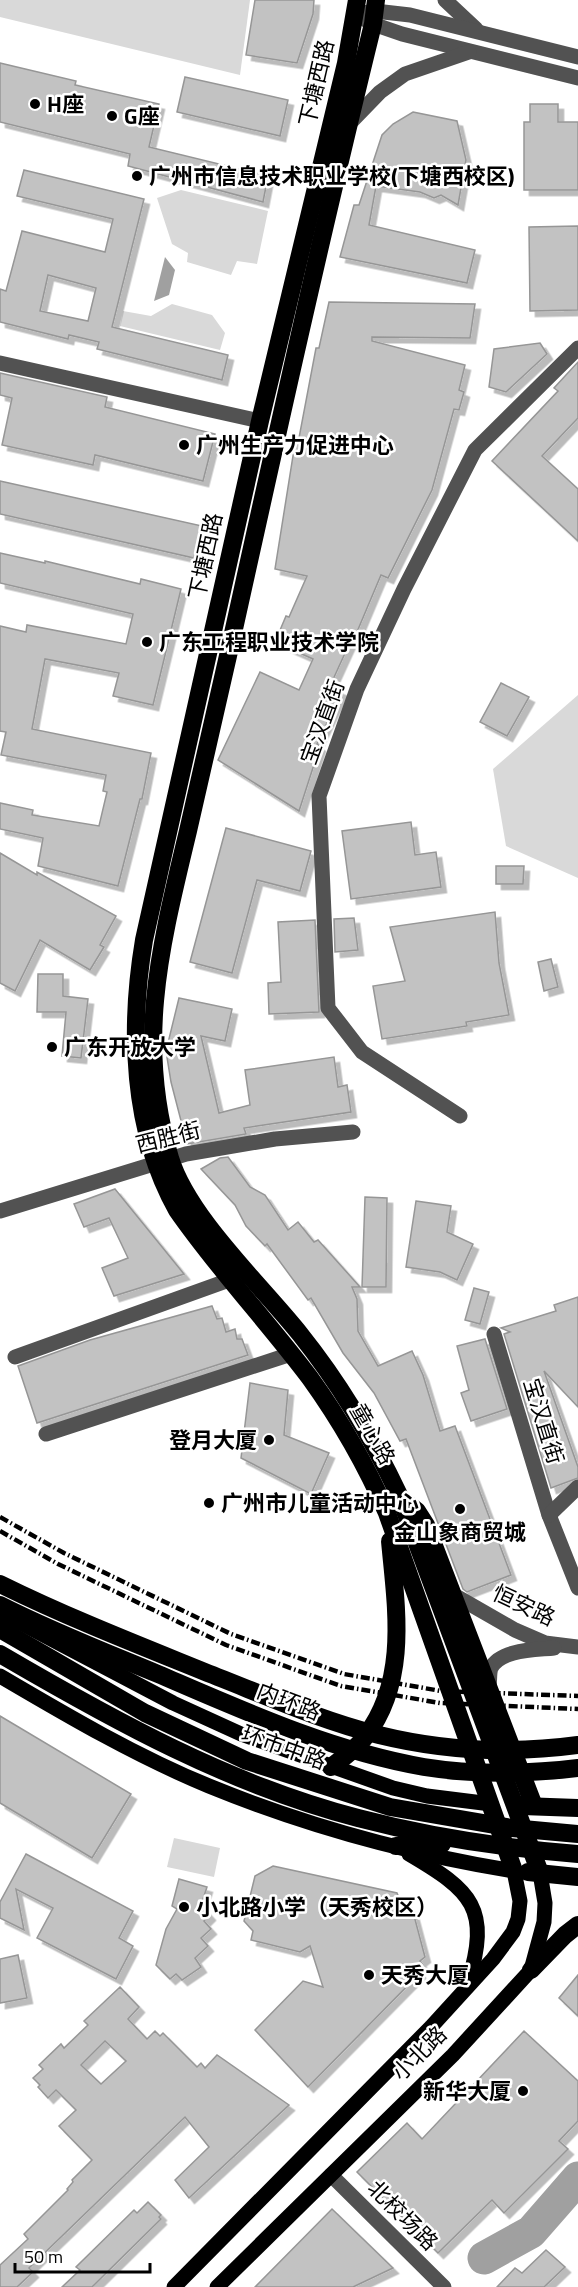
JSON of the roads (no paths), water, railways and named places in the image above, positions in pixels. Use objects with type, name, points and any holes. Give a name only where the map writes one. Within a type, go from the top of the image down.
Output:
[{"type":"highway","name":"下塘西路","points":[[162,1160],[144,1112],[138,1064],[136,1030],[140,969],[260,421],[346,63],[356,7]]},
{"type":"highway","name":"下塘西路","points":[[162,1160],[160,1110],[153,1048],[158,963],[291,369],[375,12]]},
{"type":"highway","name":"童心路","points":[[162,1160],[177,1210],[291,1354],[342,1425],[371,1477],[387,1513],[514,1871]]},
{"type":"highway","name":"童心路","points":[[162,1160],[204,1218],[300,1334],[337,1385],[371,1438],[399,1496],[525,1806]]},
{"type":"highway","points":[[396,1846],[459,1842],[498,1824],[525,1806],[489,1687],[426,1525],[417,1511],[399,1496]]},
{"type":"highway","points":[[331,1767],[365,1737],[383,1706],[393,1678],[397,1647],[396,1605],[387,1513]]},
{"type":"highway","name":"内环路","points":[[0,1584],[157,1653],[318,1716],[379,1735],[435,1746],[488,1750],[523,1750],[578,1745]]},
{"type":"highway","points":[[0,1604],[18,1622]]},
{"type":"highway","name":"内环路","points":[[0,1604],[202,1693],[353,1749],[426,1767],[461,1770],[506,1772],[578,1768]]},
{"type":"highway","name":"环市中路","points":[[0,1629],[244,1770],[327,1809],[405,1830],[496,1845],[578,1854]]},
{"type":"highway","name":"环市中路","points":[[0,1654],[133,1729],[192,1757],[390,1807],[512,1828],[578,1833]]},
{"type":"highway","name":"环市中路","points":[[491,1804],[578,1808]]},
{"type":"highway","name":"小北路","points":[[525,1806],[540,1873]]},
{"type":"highway","points":[[578,1821],[534,1842],[519,1859],[514,1871],[578,1877]]},
{"type":"highway","points":[[534,1842],[578,1843]]},
{"type":"highway","points":[[531,1970],[578,1925]]},
{"type":"main road","name":"环市中路","points":[[0,1615],[18,1622],[208,1720],[241,1734],[358,1777],[426,1796],[491,1804]]},
{"type":"main road","points":[[0,1676],[98,1732],[176,1771],[290,1816],[396,1846],[514,1871]]},
{"type":"main road","points":[[337,1831],[359,1824],[368,1818],[374,1809],[376,1800],[374,1793],[358,1777]]},
{"type":"main road","points":[[396,1846],[438,1871],[459,1887],[470,1900],[476,1923],[477,1947],[466,1989]]},
{"type":"main road","name":"小北路","points":[[174,2287],[493,1959],[513,1932],[518,1919],[520,1901],[514,1871]]},
{"type":"main road","name":"小北路","points":[[217,2287],[453,2055],[531,1970],[544,1922],[545,1903],[540,1873]]},
{"type":"street","points":[[445,0],[481,32]]},
{"type":"street","points":[[356,7],[375,12],[410,15],[578,57]]},
{"type":"street","points":[[375,12],[402,34],[578,78]]},
{"type":"street","points":[[349,124],[380,92],[405,74],[470,52]]},
{"type":"street","name":"宝汉直街","points":[[460,1116],[362,1052],[328,1008],[319,796],[357,689],[404,589],[475,450],[578,348]]},
{"type":"street","points":[[0,363],[260,421]]},
{"type":"street","name":"西胜街","points":[[0,1211],[162,1160],[275,1139],[353,1132]]},
{"type":"street","points":[[15,1357],[232,1280]]},
{"type":"street","name":"宝汉直街","points":[[494,1334],[549,1515],[578,1588]]},
{"type":"street","points":[[46,1434],[291,1354]]},
{"type":"street","points":[[549,1515],[578,1487]]},
{"type":"street","name":"恒安路","points":[[454,1595],[515,1630],[545,1643],[576,1647]]},
{"type":"street","points":[[489,1687],[491,1669],[497,1661],[509,1655],[524,1651],[576,1647]]},
{"type":"street","name":"北校场路","points":[[331,2175],[444,2287]]},
{"type":"waterway","points":[[484,2258],[531,2232],[578,2178]]},
{"type":"railway","points":[[0,1517],[64,1553],[231,1634],[344,1674],[441,1691],[578,1696]]},
{"type":"railway","points":[[0,1531],[58,1564],[226,1645],[341,1686],[440,1703],[578,1709]]},
{"type":"place","name":"H座","points":[[35,104]]},
{"type":"place","name":"G座","points":[[112,116]]},
{"type":"place","name":"广州市信息技术职业学校(下塘西校区)","points":[[137,176]]},
{"type":"place","name":"广州生产力促进中心","points":[[184,445]]},
{"type":"place","name":"广东工程职业技术学院","points":[[147,642]]},
{"type":"place","name":"广东开放大学","points":[[52,1047]]},
{"type":"place","name":"登月大厦","points":[[269,1440]]},
{"type":"place","name":"广州市儿童活动中心","points":[[209,1503]]},
{"type":"place","name":"金山象商贸城","points":[[460,1509]]},
{"type":"place","name":"小北路小学（天秀校区）","points":[[184,1907]]},
{"type":"place","name":"天秀大厦","points":[[369,1975]]},
{"type":"place","name":"新华大厦","points":[[523,2091]]}]
